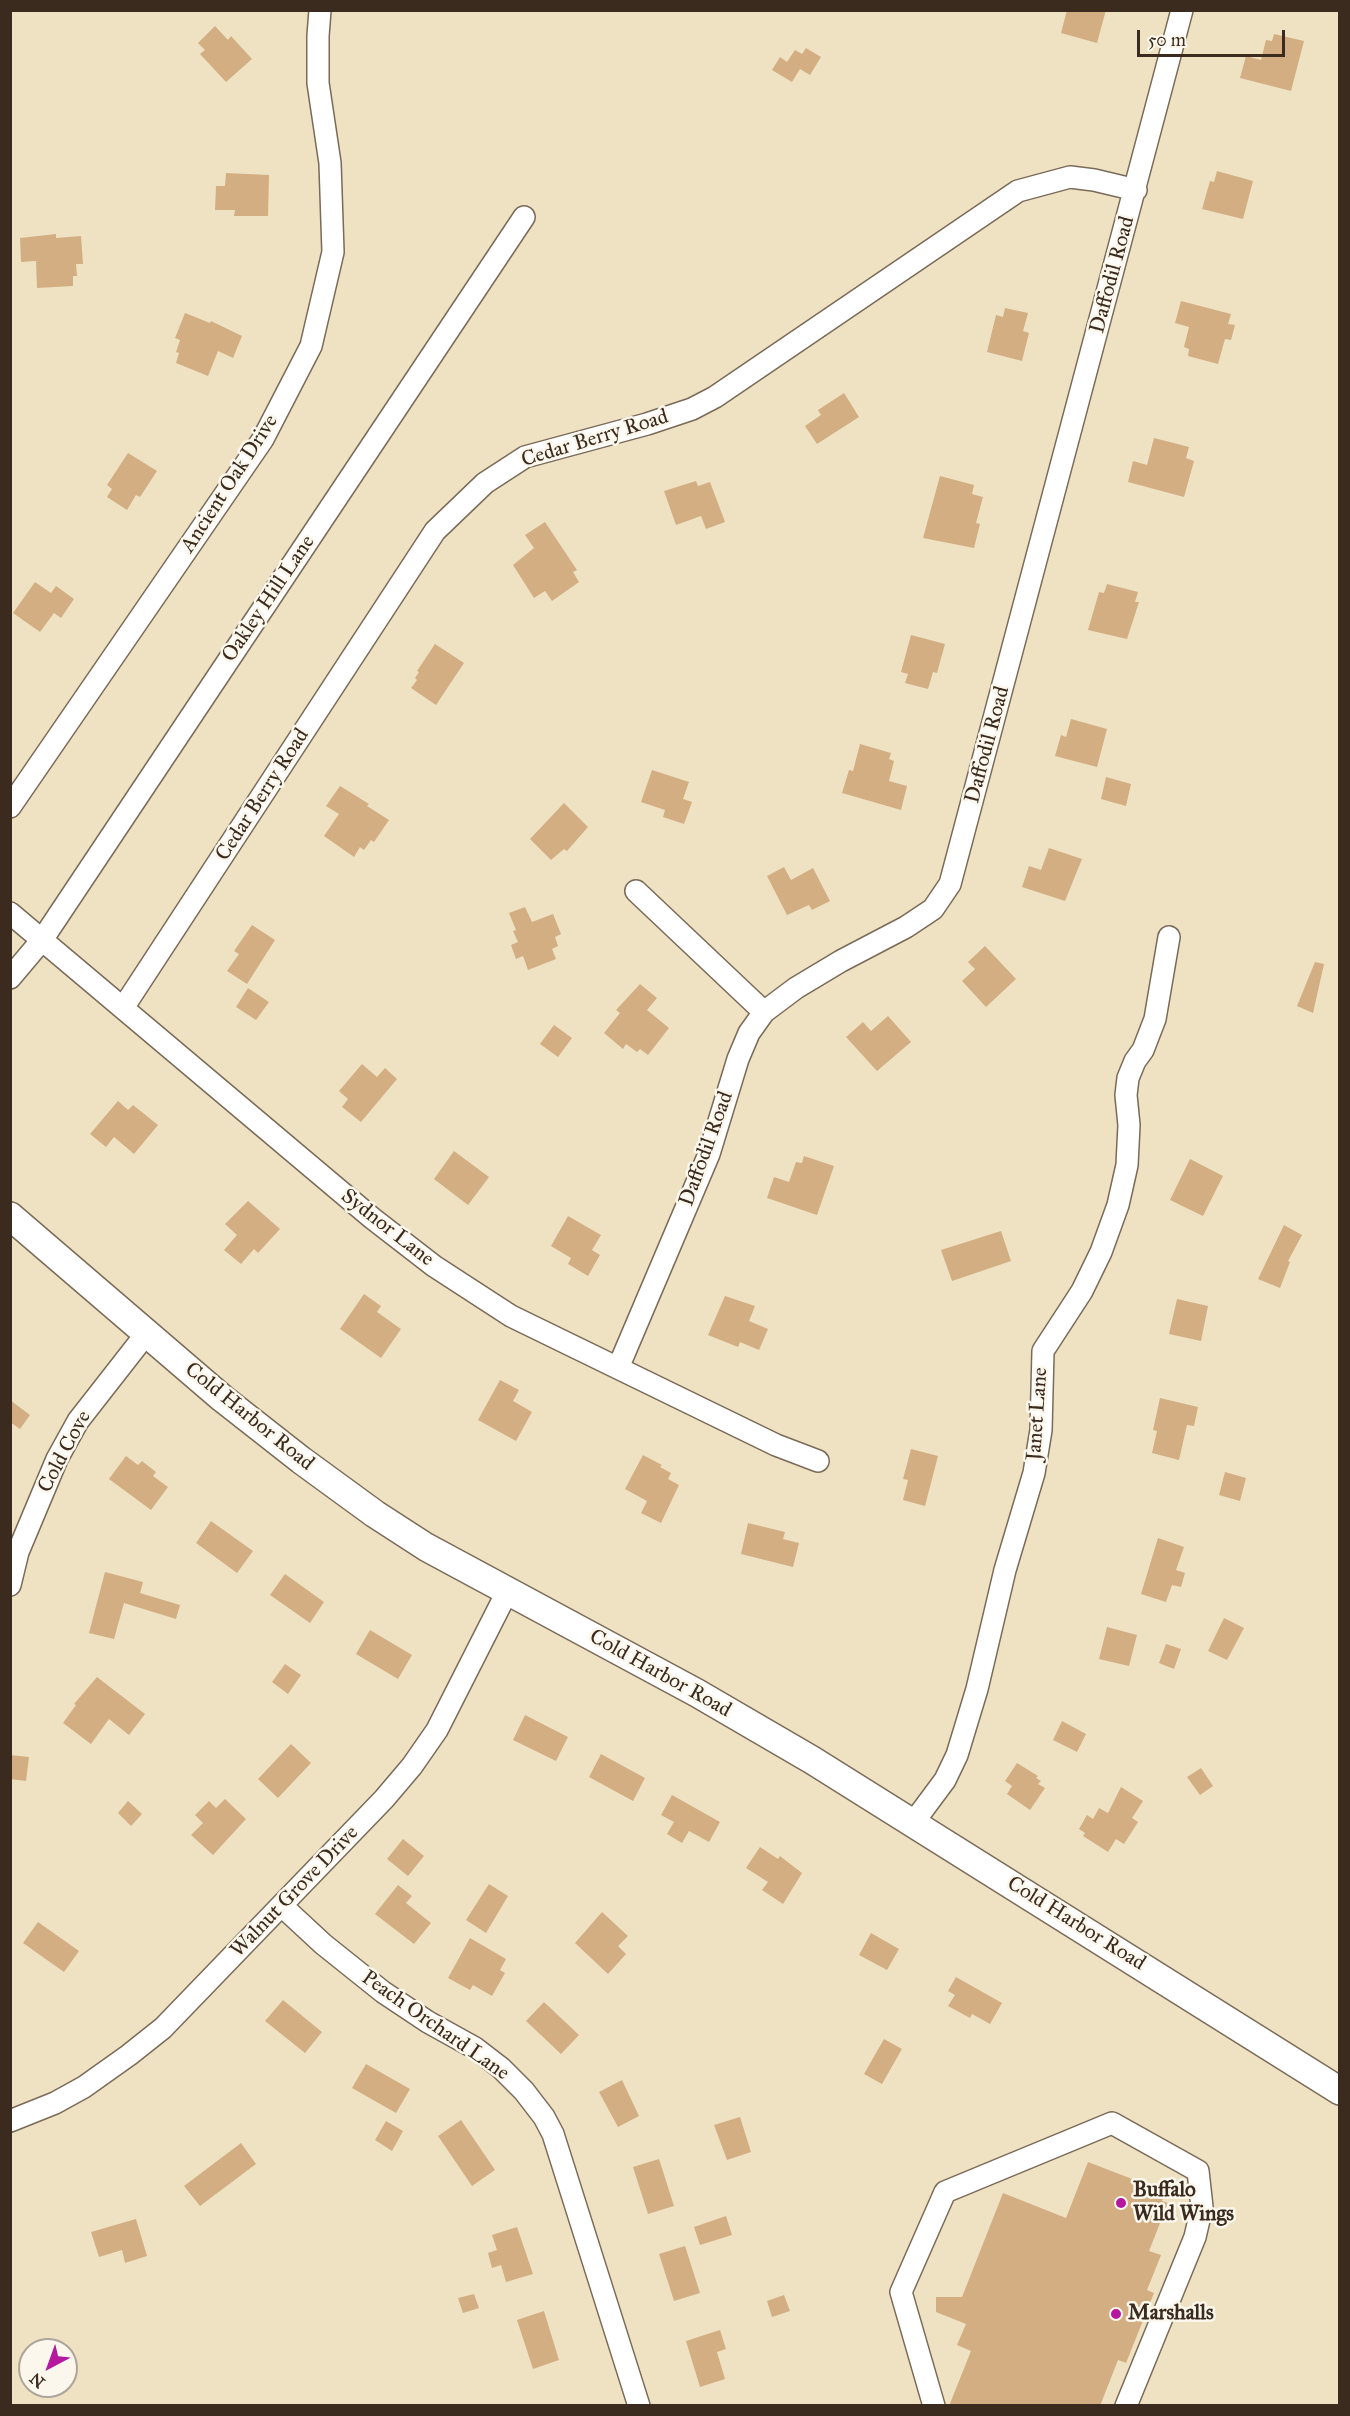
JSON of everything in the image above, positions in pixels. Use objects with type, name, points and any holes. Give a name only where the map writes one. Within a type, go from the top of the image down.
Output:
[{"type":"main road","name":"Cold Harbor Road","points":[[10,1216],[146,1334],[284,1447],[375,1514],[507,1592],[697,1693],[812,1760],[1340,2091]]},
{"type":"street","name":"Ancient Oak Drive","points":[[10,807],[263,439],[311,345],[333,252],[330,163],[318,83],[320,10]]},
{"type":"street","name":"Daffodil Road","points":[[618,1368],[709,1154],[738,1059],[749,1032],[764,1012],[796,988],[906,927],[933,909],[950,884],[1182,10]]},
{"type":"street","name":"Cedar Berry Road","points":[[123,1008],[435,531],[485,483],[525,458],[647,424],[692,409],[715,397],[1018,191],[1070,177],[1095,180],[1136,190]]},
{"type":"street","name":"Oakley Hill Lane","points":[[10,978],[42,940],[524,217]]},
{"type":"street","points":[[636,891],[764,1012]]},
{"type":"street","name":"Sydnor Lane","points":[[10,913],[372,1218],[434,1266],[511,1316],[776,1445],[818,1461]]},
{"type":"street","name":"Janet Lane","points":[[913,1823],[945,1780],[957,1755],[976,1689],[1005,1570],[1034,1473],[1041,1430],[1043,1351],[1082,1291],[1101,1252],[1118,1205],[1127,1166],[1129,1125],[1126,1095],[1128,1078],[1135,1061],[1143,1050],[1155,1019],[1169,937]]},
{"type":"street","name":"Cold Cove","points":[[10,1585],[18,1552],[57,1459],[78,1421],[95,1397],[146,1334]]},
{"type":"street","name":"Walnut Grove Drive","points":[[10,2121],[55,2103],[84,2087],[163,2028],[384,1799],[412,1766],[436,1730],[507,1592]]},
{"type":"street","name":"Peach Orchard Lane","points":[[282,1906],[323,1944],[383,1992],[428,2022],[475,2048],[501,2068],[524,2091],[543,2117],[554,2134],[639,2406]]},
{"type":"street","points":[[934,2406],[901,2292],[945,2192],[1112,2123],[1198,2171],[1202,2207],[1195,2237],[1126,2406]]},
{"type":"building","points":[[1067,10],[1106,10],[1097,43],[1061,33]]},
{"type":"building","points":[[215,26],[228,40],[231,36],[252,59],[226,82],[200,54],[205,50],[198,43]]},
{"type":"building","points":[[1274,34],[1304,41],[1291,91],[1240,78],[1246,56],[1261,60],[1266,40],[1272,41]]},
{"type":"building","points":[[806,48],[821,57],[810,75],[800,69],[792,82],[772,70],[780,57],[787,62],[795,50],[802,54]]},
{"type":"building","points":[[1217,171],[1253,181],[1243,219],[1202,209],[1210,181],[1214,182]]},
{"type":"building","points":[[226,173],[269,175],[268,216],[234,216],[235,210],[215,210],[216,186],[225,186]]},
{"type":"building","points":[[56,234],[56,238],[81,236],[83,264],[76,264],[77,276],[73,276],[73,286],[37,288],[36,261],[21,262],[20,238]]},
{"type":"building","points":[[1181,301],[1231,314],[1228,324],[1235,325],[1231,340],[1225,339],[1218,364],[1188,356],[1189,349],[1184,347],[1189,327],[1175,323]]},
{"type":"building","points":[[1005,308],[1028,313],[1023,331],[1029,333],[1022,361],[987,352],[996,315],[1003,317]]},
{"type":"building","points":[[185,313],[210,323],[211,321],[242,336],[233,358],[218,351],[208,376],[176,363],[179,353],[176,352],[180,340],[175,338]]},
{"type":"building","points":[[844,393],[859,417],[817,444],[805,426],[821,415],[818,410]]},
{"type":"building","points":[[1154,438],[1189,447],[1186,458],[1194,461],[1184,497],[1128,482],[1133,461],[1147,465]]},
{"type":"building","points":[[128,453],[157,471],[140,497],[136,495],[127,510],[107,497],[112,489],[107,485]]},
{"type":"building","points":[[940,476],[974,485],[972,494],[983,497],[976,523],[980,524],[974,548],[923,538]]},
{"type":"building","points":[[696,481],[698,486],[710,482],[725,522],[706,529],[701,516],[676,525],[664,491]]},
{"type":"building","points":[[545,522],[577,570],[573,572],[579,582],[552,601],[545,591],[534,598],[513,565],[534,548],[525,535]]},
{"type":"building","points":[[35,582],[51,593],[56,586],[74,599],[61,618],[54,613],[40,632],[13,613]]},
{"type":"building","points":[[1107,584],[1138,592],[1135,602],[1139,602],[1127,639],[1088,630],[1099,592],[1104,593]]},
{"type":"building","points":[[911,635],[945,644],[937,673],[933,672],[928,689],[905,683],[908,674],[901,672]]},
{"type":"building","points":[[435,644],[464,663],[436,705],[411,688],[417,680],[415,678],[419,672],[417,671]]},
{"type":"building","points":[[1071,719],[1107,729],[1097,767],[1055,756],[1061,735],[1066,737]]},
{"type":"building","points":[[860,744],[891,753],[889,759],[894,761],[889,781],[907,786],[901,810],[842,793],[849,770],[853,771]]},
{"type":"building","points":[[652,770],[689,782],[683,799],[692,802],[684,824],[663,817],[665,810],[641,802]]},
{"type":"building","points":[[1106,777],[1131,784],[1126,806],[1101,799]]},
{"type":"building","points":[[340,786],[389,820],[374,842],[371,840],[364,850],[360,847],[354,857],[324,836],[339,814],[326,806]]},
{"type":"building","points":[[564,803],[588,827],[567,851],[564,849],[551,860],[530,839]]},
{"type":"building","points":[[1049,848],[1082,859],[1065,901],[1022,887],[1029,866],[1041,870]]},
{"type":"building","points":[[784,867],[791,880],[813,868],[830,901],[812,910],[809,905],[787,915],[767,876]]},
{"type":"building","points":[[525,907],[532,922],[553,914],[561,934],[555,937],[558,946],[552,949],[556,959],[528,970],[523,956],[516,959],[511,945],[518,942],[509,913]]},
{"type":"building","points":[[252,925],[275,940],[247,984],[227,971],[239,954],[234,951]]},
{"type":"building","points":[[985,946],[1016,979],[986,1007],[962,981],[975,969],[968,962]]},
{"type":"building","points":[[1315,962],[1324,964],[1313,1013],[1297,1006]]},
{"type":"building","points":[[640,984],[657,998],[647,1010],[669,1028],[648,1055],[640,1049],[637,1052],[626,1044],[623,1049],[604,1033],[620,1013],[616,1010]]},
{"type":"building","points":[[248,988],[269,1002],[256,1020],[236,1007]]},
{"type":"building","points":[[888,1016],[911,1042],[877,1071],[846,1037],[863,1022],[871,1031]]},
{"type":"building","points":[[554,1025],[572,1038],[558,1057],[540,1044]]},
{"type":"building","points":[[362,1064],[377,1077],[385,1068],[397,1079],[361,1122],[342,1107],[348,1099],[339,1091]]},
{"type":"building","points":[[118,1101],[128,1110],[133,1105],[158,1125],[134,1154],[114,1137],[106,1147],[90,1134]]},
{"type":"building","points":[[454,1151],[489,1177],[468,1205],[434,1179]]},
{"type":"building","points":[[804,1156],[834,1166],[817,1215],[767,1198],[774,1177],[789,1182],[796,1162],[802,1163]]},
{"type":"building","points":[[1190,1159],[1223,1176],[1203,1216],[1170,1200]]},
{"type":"building","points":[[248,1201],[280,1229],[258,1253],[254,1249],[241,1264],[224,1250],[237,1235],[225,1224]]},
{"type":"building","points":[[568,1216],[601,1235],[592,1250],[600,1255],[588,1276],[568,1264],[571,1258],[551,1246]]},
{"type":"building","points":[[1284,1225],[1302,1235],[1288,1261],[1290,1262],[1280,1288],[1258,1279]]},
{"type":"building","points":[[1001,1231],[1011,1261],[952,1281],[941,1250]]},
{"type":"building","points":[[364,1294],[381,1306],[377,1312],[401,1329],[381,1358],[340,1329]]},
{"type":"building","points":[[725,1296],[755,1306],[749,1321],[768,1329],[759,1350],[740,1342],[738,1347],[708,1335]]},
{"type":"building","points":[[1177,1299],[1208,1306],[1201,1341],[1169,1334]]},
{"type":"building","points":[[500,1380],[519,1390],[513,1401],[532,1412],[516,1441],[478,1420]]},
{"type":"building","points":[[1160,1398],[1198,1407],[1194,1426],[1187,1425],[1179,1460],[1152,1453],[1157,1431],[1153,1430]]},
{"type":"building","points":[[10,1400],[30,1415],[20,1429],[10,1422]]},
{"type":"building","points":[[911,1449],[938,1456],[925,1506],[903,1500],[908,1480],[903,1479]]},
{"type":"building","points":[[643,1455],[662,1465],[660,1467],[671,1473],[668,1479],[679,1485],[661,1523],[641,1513],[647,1501],[625,1489]]},
{"type":"building","points":[[126,1456],[138,1465],[142,1461],[156,1472],[153,1476],[168,1487],[151,1510],[109,1479]]},
{"type":"building","points":[[1225,1472],[1246,1478],[1240,1501],[1219,1495]]},
{"type":"building","points":[[211,1521],[253,1551],[237,1573],[196,1543]]},
{"type":"building","points":[[748,1523],[785,1532],[783,1539],[799,1543],[793,1567],[741,1554]]},
{"type":"building","points":[[1158,1538],[1184,1547],[1176,1570],[1185,1573],[1181,1587],[1172,1585],[1166,1602],[1141,1594]]},
{"type":"building","points":[[105,1572],[143,1582],[140,1593],[180,1605],[176,1619],[124,1603],[114,1639],[89,1633]]},
{"type":"building","points":[[285,1574],[324,1602],[310,1623],[270,1595]]},
{"type":"building","points":[[1224,1618],[1244,1628],[1227,1660],[1208,1651]]},
{"type":"building","points":[[1107,1627],[1137,1635],[1129,1666],[1099,1659]]},
{"type":"building","points":[[370,1630],[412,1655],[398,1679],[356,1654]]},
{"type":"building","points":[[1166,1644],[1181,1649],[1174,1669],[1159,1663]]},
{"type":"building","points":[[285,1664],[301,1675],[288,1694],[272,1682]]},
{"type":"building","points":[[97,1677],[145,1714],[129,1735],[109,1719],[91,1744],[63,1723],[76,1705],[74,1704]]},
{"type":"building","points":[[525,1715],[568,1737],[556,1761],[513,1740]]},
{"type":"building","points":[[1062,1721],[1086,1734],[1077,1752],[1053,1740]]},
{"type":"building","points":[[291,1744],[311,1763],[278,1798],[258,1779]]},
{"type":"building","points":[[601,1754],[645,1778],[633,1801],[589,1777]]},
{"type":"building","points":[[10,1755],[29,1757],[26,1781],[10,1779]]},
{"type":"building","points":[[1017,1763],[1038,1776],[1036,1778],[1041,1781],[1038,1784],[1045,1788],[1030,1810],[1007,1794],[1012,1786],[1005,1781]]},
{"type":"building","points":[[1201,1768],[1213,1786],[1200,1795],[1187,1777]]},
{"type":"building","points":[[1121,1787],[1143,1801],[1132,1818],[1138,1822],[1124,1844],[1116,1839],[1108,1852],[1083,1836],[1085,1833],[1079,1829],[1087,1815],[1093,1819],[1099,1808],[1108,1813]]},
{"type":"building","points":[[672,1795],[720,1822],[709,1842],[689,1831],[682,1843],[667,1834],[674,1822],[661,1815]]},
{"type":"building","points":[[225,1799],[246,1819],[213,1855],[191,1835],[203,1823],[195,1815],[209,1801],[216,1808]]},
{"type":"building","points":[[128,1801],[142,1814],[131,1826],[118,1813]]},
{"type":"building","points":[[403,1839],[424,1856],[408,1876],[387,1859]]},
{"type":"building","points":[[760,1847],[778,1859],[780,1856],[802,1873],[783,1904],[762,1890],[768,1882],[746,1868]]},
{"type":"building","points":[[489,1884],[508,1896],[486,1933],[466,1920]]},
{"type":"building","points":[[398,1885],[412,1896],[406,1903],[431,1923],[414,1944],[375,1914]]},
{"type":"building","points":[[602,1912],[628,1936],[618,1946],[626,1954],[608,1974],[575,1943]]},
{"type":"building","points":[[38,1922],[79,1951],[64,1972],[23,1943]]},
{"type":"building","points":[[871,1933],[899,1949],[887,1970],[859,1955]]},
{"type":"building","points":[[470,1938],[506,1959],[500,1970],[505,1973],[492,1996],[473,1985],[470,1990],[448,1978]]},
{"type":"building","points":[[956,1977],[1002,2003],[990,2024],[972,2014],[970,2018],[948,2006],[955,1995],[948,1991]]},
{"type":"building","points":[[283,2000],[322,2032],[305,2053],[265,2021]]},
{"type":"building","points":[[544,2002],[579,2035],[561,2054],[526,2021]]},
{"type":"building","points":[[884,2039],[902,2049],[882,2084],[864,2074]]},
{"type":"building","points":[[366,2064],[410,2089],[396,2113],[352,2088]]},
{"type":"building","points":[[622,2080],[639,2116],[618,2127],[599,2092]]},
{"type":"building","points":[[740,2117],[751,2152],[727,2160],[714,2125]]},
{"type":"building","points":[[461,2120],[495,2170],[472,2186],[438,2136]]},
{"type":"building","points":[[386,2121],[403,2131],[392,2151],[375,2140]]},
{"type":"building","points":[[241,2143],[256,2164],[200,2206],[184,2186]]},
{"type":"building","points":[[659,2159],[674,2206],[648,2214],[633,2167]]},
{"type":"building","points":[[1088,2162],[1166,2192],[1162,2201],[1168,2203],[1149,2251],[1161,2255],[1147,2290],[1154,2293],[1126,2363],[1118,2360],[1100,2406],[949,2406],[971,2351],[957,2345],[966,2324],[936,2312],[936,2297],[962,2297],[1003,2193],[1066,2218]]},
{"type":"building","points":[[726,2216],[732,2235],[700,2245],[694,2227]]},
{"type":"building","points":[[136,2219],[147,2256],[125,2263],[122,2250],[99,2257],[91,2232]]},
{"type":"building","points":[[517,2227],[533,2274],[506,2282],[501,2265],[492,2268],[488,2253],[497,2250],[492,2235]]},
{"type":"building","points":[[685,2246],[700,2293],[674,2301],[659,2254]]},
{"type":"building","points":[[474,2294],[479,2308],[463,2313],[458,2298]]},
{"type":"building","points":[[784,2295],[790,2311],[772,2317],[767,2301]]},
{"type":"building","points":[[544,2311],[559,2360],[533,2369],[517,2320]]},
{"type":"building","points":[[720,2330],[726,2349],[717,2352],[725,2379],[700,2387],[686,2341]]},
{"type":"place","name":"Buffalo Wild Wings","points":[[1121,2203]]},
{"type":"place","name":"Marshalls","points":[[1116,2314]]}]
